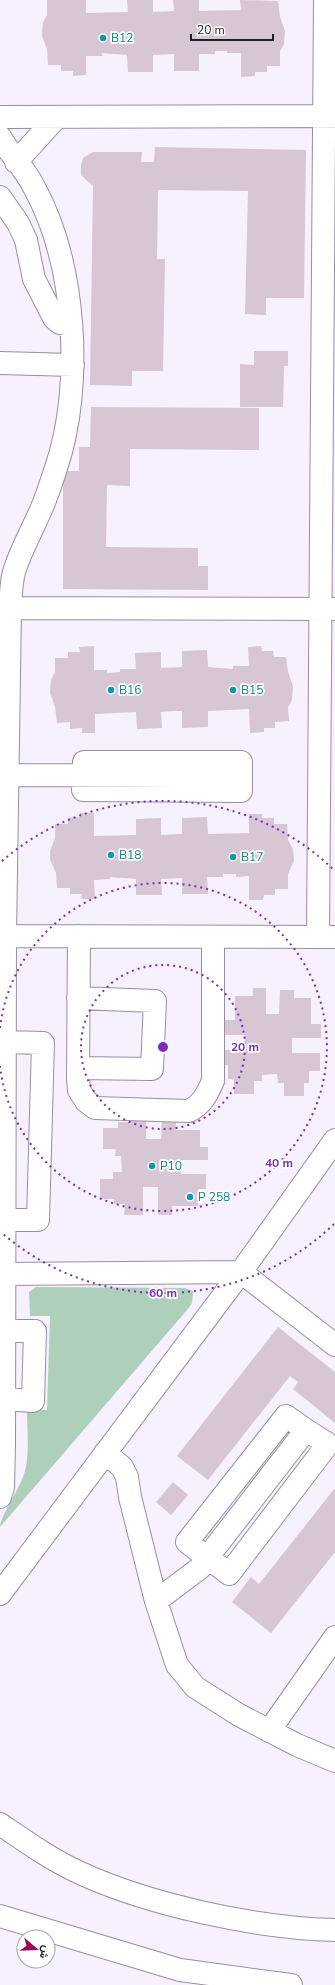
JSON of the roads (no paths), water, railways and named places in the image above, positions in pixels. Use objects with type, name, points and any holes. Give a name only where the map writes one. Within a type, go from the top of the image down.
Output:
[{"type":"street","points":[[3,936],[326,937],[329,116],[325,0]]},
{"type":"street","points":[[0,117],[329,116]]},
{"type":"street","points":[[16,162],[56,118]]},
{"type":"street","points":[[0,137],[34,186],[50,224],[62,263],[69,304],[72,365],[66,426],[57,466],[44,504],[14,572],[5,608],[8,775],[3,936],[5,1042],[3,1327],[4,1400],[3,1487],[0,1497]]},
{"type":"street","points":[[0,197],[18,222],[26,240],[34,279],[54,318],[60,323],[71,325]]},
{"type":"street","points":[[0,363],[72,365]]},
{"type":"street","points":[[5,608],[328,609]]},
{"type":"street","points":[[8,775],[84,775],[84,762],[241,762],[241,776]]},
{"type":"street","points":[[79,936],[79,1090],[86,1101],[95,1108],[189,1111],[199,1106],[206,1096],[213,1081],[214,937]]},
{"type":"street","points":[[78,998],[155,1001],[152,1070],[78,1068]]},
{"type":"street","points":[[4,1220],[38,1220],[43,1043],[5,1042]]},
{"type":"street","points":[[0,1594],[241,1272],[335,1140]]},
{"type":"street","points":[[4,1274],[241,1272],[335,1345]]},
{"type":"street","points":[[3,1327],[35,1331],[32,1401],[4,1400]]},
{"type":"street","points":[[286,1416],[328,1444],[229,1574],[207,1558],[187,1542],[286,1416]]},
{"type":"street","points":[[105,1453],[122,1467],[127,1477],[130,1497],[156,1601],[176,1665],[195,1687],[239,1715],[297,1745],[335,1761]]},
{"type":"street","points":[[156,1601],[200,1568],[207,1558]]},
{"type":"street","points":[[269,1731],[335,1637]]},
{"type":"street","points":[[0,1824],[33,1847],[78,1872],[129,1891],[225,1917],[286,1926],[335,1930]]},
{"type":"street","points":[[0,1916],[180,1970],[291,1985]]},
{"type":"place","name":"B12","points":[[103,38]]},
{"type":"place","name":"B16","points":[[111,690]]},
{"type":"place","name":"B15","points":[[233,690]]},
{"type":"place","name":"B18","points":[[111,855]]},
{"type":"place","name":"B17","points":[[233,857]]},
{"type":"place","name":"P10","points":[[152,1166]]},
{"type":"place","name":"P 258","points":[[190,1197]]}]
